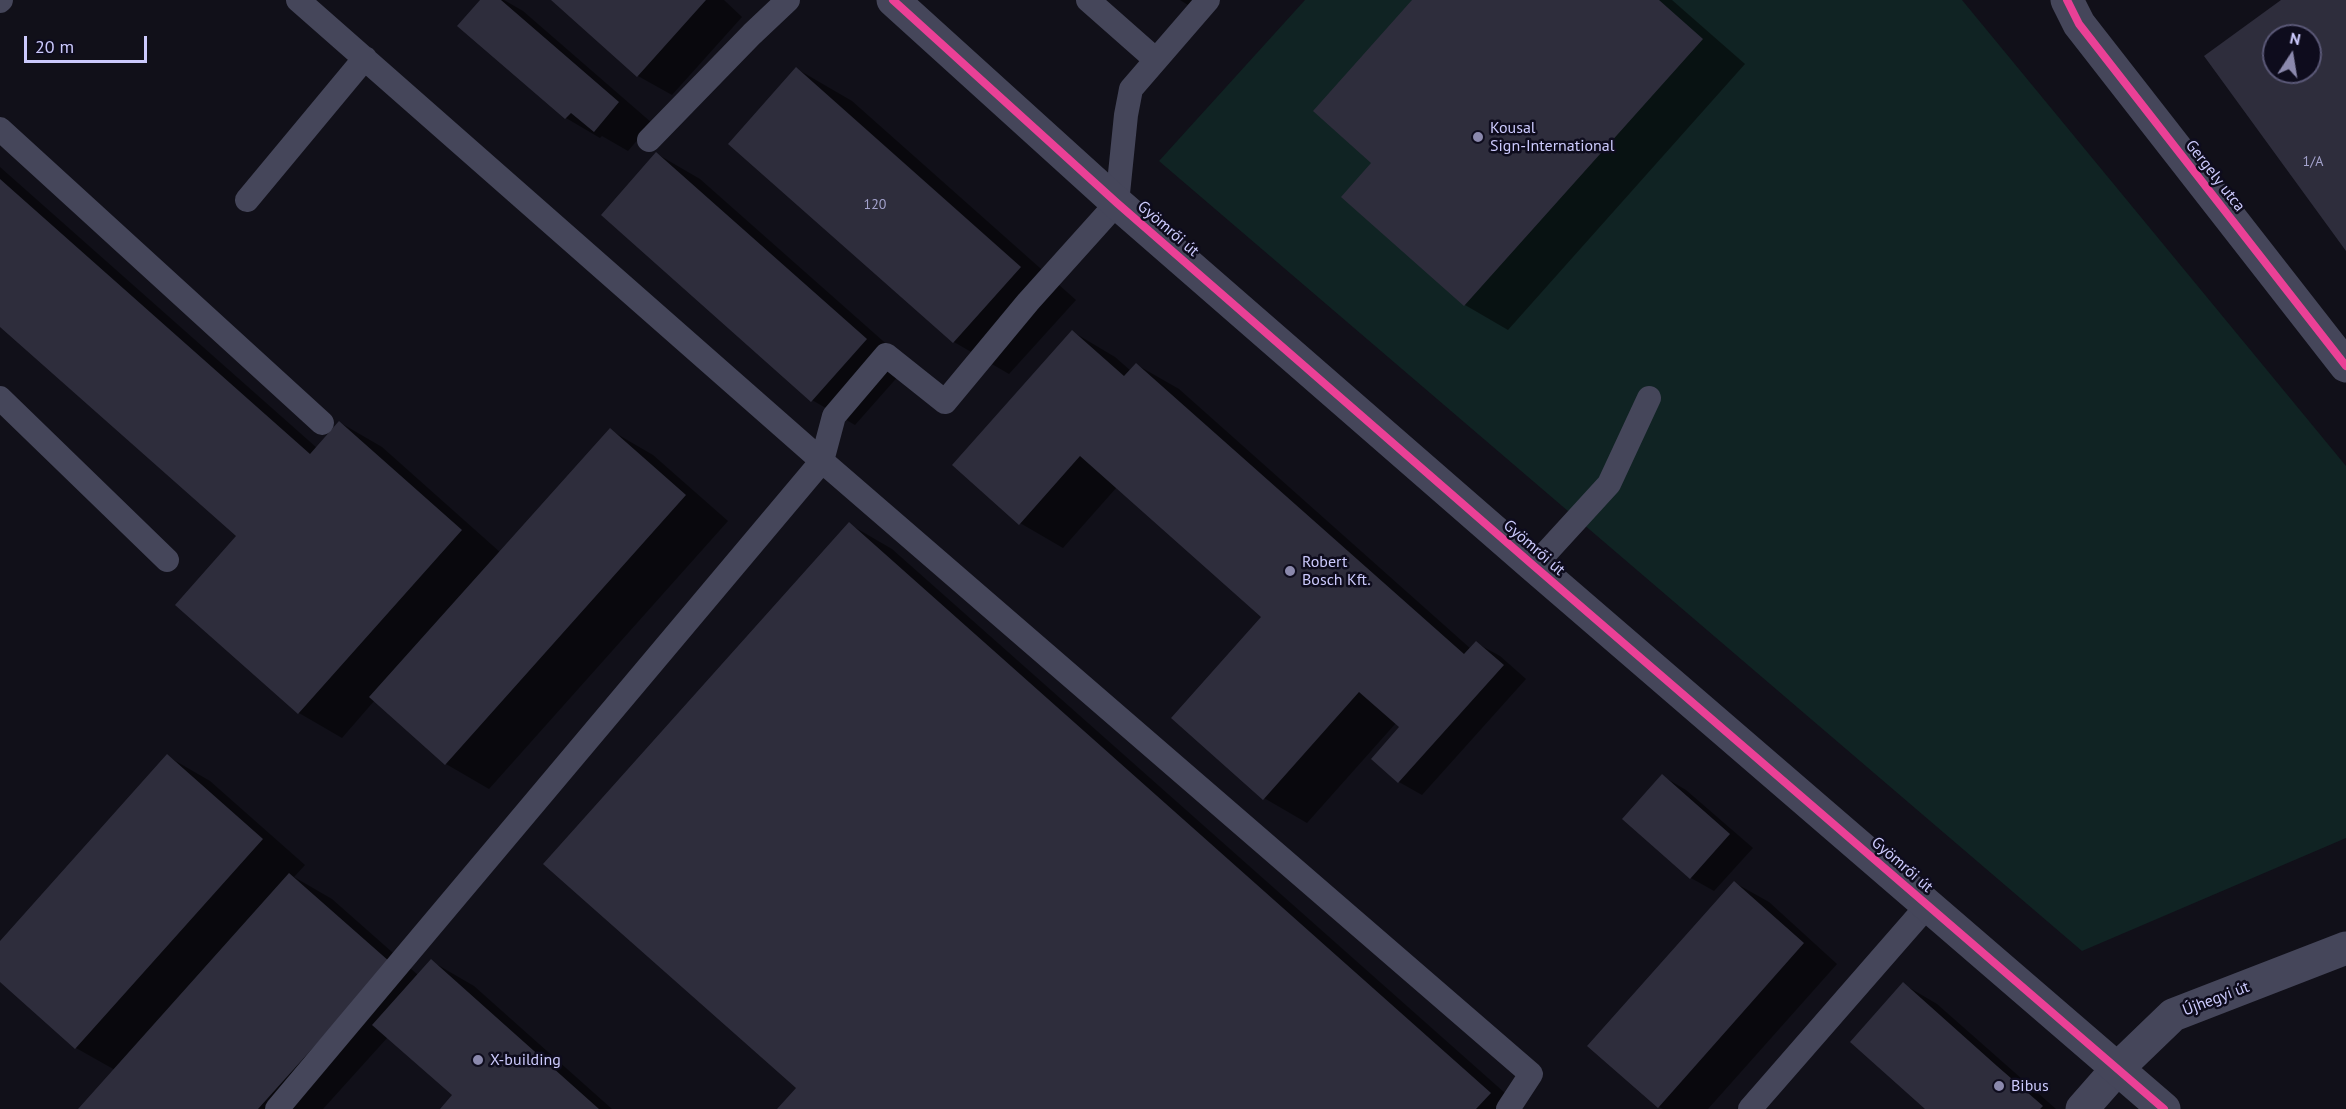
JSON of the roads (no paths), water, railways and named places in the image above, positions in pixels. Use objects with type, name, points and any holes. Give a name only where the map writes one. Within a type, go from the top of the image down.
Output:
[{"type":"street","name":"Gyömrői út","points":[[892,0],[1117,203],[1533,566],[2164,1109]]},
{"type":"street","name":"Gergely utca","points":[[2067,0],[2079,24],[2344,360]]},
{"type":"street","name":"Újhegyi út","points":[[2082,1109],[2118,1068],[2173,1015],[2346,948]]},
{"type":"lane","points":[[298,0],[822,461],[1531,1074],[1508,1109]]},
{"type":"lane","points":[[649,140],[788,0]]},
{"type":"lane","points":[[1088,0],[1156,60]]},
{"type":"lane","points":[[277,1109],[822,461],[834,416],[886,355],[945,402],[1028,302],[1117,203],[1131,89],[1208,0]]},
{"type":"lane","points":[[247,200],[364,58]]},
{"type":"lane","points":[[0,129],[322,423]]},
{"type":"lane","points":[[0,398],[167,560]]},
{"type":"lane","points":[[1533,566],[1609,484],[1649,398]]},
{"type":"lane","points":[[1750,1109],[1928,905]]},
{"type":"place","name":"Kousal Sign-International","points":[[1478,137]]},
{"type":"place","name":"Robert Bosch Kft.","points":[[1290,571]]},
{"type":"place","name":"X-building","points":[[478,1060]]},
{"type":"place","name":"Bibus","points":[[1999,1086]]}]
